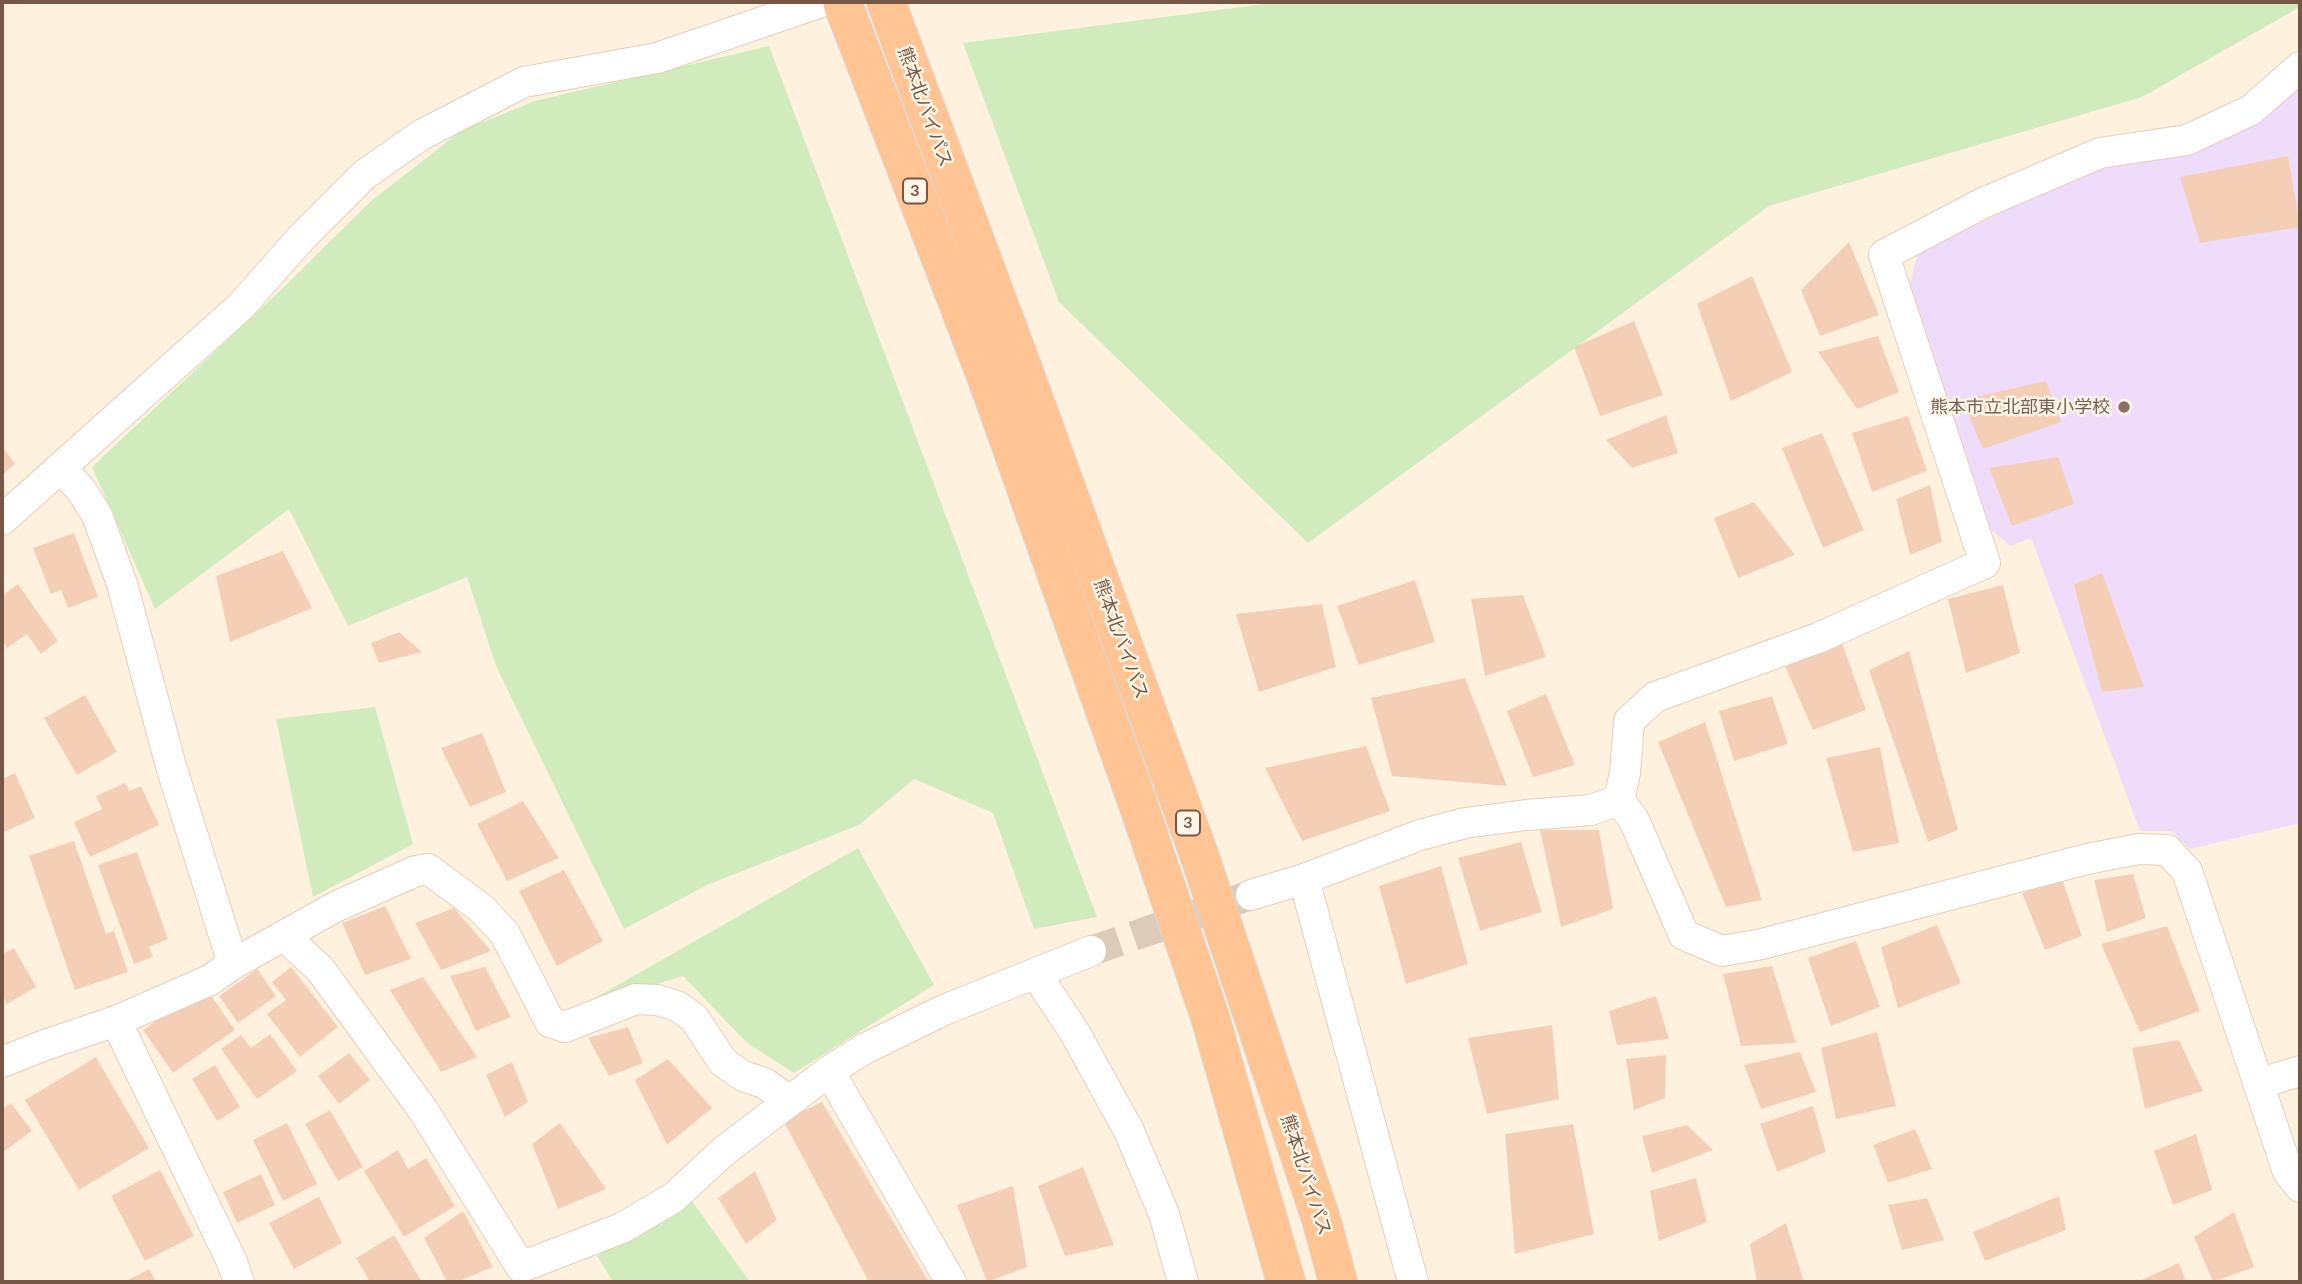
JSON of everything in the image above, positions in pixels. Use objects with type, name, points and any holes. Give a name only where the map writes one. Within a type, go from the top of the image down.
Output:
[{"type":"highway","name":"熊本北バイパス","points":[[842,2],[1005,375],[1201,860],[1322,1222],[1338,1282]]},
{"type":"highway","name":"熊本北バイパス","points":[[886,2],[1139,807],[1210,1017],[1286,1282]]},
{"type":"highway","points":[[1210,1017],[1259,1282]]},
{"type":"highway","points":[[1322,1222],[1345,1282]]},
{"type":"street","points":[[2,520],[241,306],[302,237],[364,175],[421,135],[524,82],[657,58],[821,2]]},
{"type":"street","points":[[2300,67],[2251,110],[2187,140],[2100,153],[1983,203],[1884,255],[1985,563],[1818,639],[1655,697],[1629,721],[1625,773],[1619,800],[1634,820],[1684,935],[1722,951],[1762,944],[2087,859],[2139,849],[2167,850],[2187,871],[2288,1172],[2300,1187]]},
{"type":"street","points":[[61,468],[97,515],[122,584],[171,766],[233,964]]},
{"type":"street","points":[[1251,895],[1304,879],[1420,835],[1465,824],[1526,815],[1591,810],[1619,800]]},
{"type":"street","points":[[2,1062],[116,1021],[210,980],[233,964],[337,906],[416,871],[428,869],[481,909],[505,934],[550,1022],[565,1027],[636,999],[657,1000],[677,1006],[695,1018],[723,1062],[743,1076],[764,1083],[790,1101]]},
{"type":"street","points":[[1304,879],[1413,1282]]},
{"type":"street","points":[[284,936],[320,969],[423,1110],[522,1267],[622,1228],[674,1198],[724,1151],[829,1071],[864,1049],[944,1010],[1091,951]]},
{"type":"street","points":[[1036,974],[1075,1033],[1129,1131],[1164,1214],[1183,1282]]},
{"type":"street","points":[[116,1021],[232,1262],[239,1282]]},
{"type":"street","points":[[829,1071],[950,1282]]},
{"type":"street","points":[[2258,1084],[2300,1071]]},
{"type":"shaded area","name":"熊本市立北部東小学校","points":[[2300,84],[2300,823],[2190,849],[2171,831],[2140,831],[2031,538],[2010,546],[1986,525],[1909,289],[1917,255],[1992,217],[2105,166]]},
{"type":"green space","points":[[1280,2],[2300,2],[2300,7],[2142,97],[1769,206],[1308,543],[1059,302],[963,43]]},
{"type":"green space","points":[[769,46],[1097,917],[1034,929],[993,813],[914,779],[859,825],[707,885],[624,929],[496,666],[467,577],[348,626],[289,509],[155,609],[92,467],[287,284],[371,201],[461,131],[535,101]]},
{"type":"green space","points":[[375,707],[413,844],[313,897],[276,719]]},
{"type":"green space","points":[[858,848],[934,985],[794,1073],[747,1043],[683,976],[574,1010]]},
{"type":"green space","points":[[692,1201],[750,1282],[613,1282],[597,1256]]},
{"type":"building","points":[[2288,156],[2300,227],[2200,243],[2180,177]]},
{"type":"building","points":[[1849,242],[1879,315],[1820,336],[1801,290]]},
{"type":"building","points":[[1752,276],[1792,372],[1731,401],[1697,304]]},
{"type":"building","points":[[1634,321],[1663,395],[1600,416],[1574,347]]},
{"type":"building","points":[[1878,336],[1899,392],[1857,409],[1818,352]]},
{"type":"building","points":[[2046,381],[2061,422],[1983,449],[1962,400]]},
{"type":"building","points":[[1666,415],[1678,453],[1632,468],[1606,440]]},
{"type":"building","points":[[1908,416],[1927,471],[1872,492],[1852,433]]},
{"type":"building","points":[[1822,433],[1864,530],[1823,548],[1782,448]]},
{"type":"building","points":[[2,446],[15,464],[2,475]]},
{"type":"building","points":[[2058,457],[2074,504],[2012,526],[1989,468]]},
{"type":"building","points":[[1930,485],[1942,542],[1910,555],[1896,499]]},
{"type":"building","points":[[1754,502],[1795,555],[1738,578],[1714,518]]},
{"type":"building","points":[[74,533],[98,597],[68,608],[61,590],[51,594],[33,548]]},
{"type":"building","points":[[283,551],[312,608],[230,642],[216,576]]},
{"type":"building","points":[[2102,573],[2144,687],[2102,692],[2074,585]]},
{"type":"building","points":[[1415,580],[1435,642],[1359,665],[1337,606]]},
{"type":"building","points":[[18,584],[58,641],[41,654],[27,634],[7,648],[2,640],[2,596]]},
{"type":"building","points":[[2003,585],[2020,653],[1966,673],[1948,599]]},
{"type":"building","points":[[1523,595],[1546,657],[1485,676],[1471,599]]},
{"type":"building","points":[[1322,604],[1336,667],[1259,692],[1236,614]]},
{"type":"building","points":[[399,632],[422,652],[379,663],[371,643]]},
{"type":"building","points":[[1842,643],[1866,710],[1813,730],[1785,666]]},
{"type":"building","points":[[1909,651],[1958,830],[1928,842],[1869,670]]},
{"type":"building","points":[[1465,678],[1507,786],[1392,776],[1371,698]]},
{"type":"building","points":[[1546,694],[1575,765],[1533,777],[1507,711]]},
{"type":"building","points":[[85,695],[117,752],[77,775],[44,718]]},
{"type":"building","points":[[1772,696],[1788,744],[1734,761],[1719,711]]},
{"type":"building","points":[[1705,722],[1762,900],[1726,907],[1658,742]]},
{"type":"building","points":[[482,733],[506,792],[470,807],[441,748]]},
{"type":"building","points":[[1366,746],[1390,811],[1302,841],[1265,768]]},
{"type":"building","points":[[1880,747],[1899,843],[1853,852],[1826,758]]},
{"type":"building","points":[[15,773],[35,818],[2,833],[2,779]]},
{"type":"building","points":[[125,783],[129,791],[141,786],[159,825],[90,857],[74,822],[102,809],[96,796]]},
{"type":"building","points":[[523,801],[559,858],[507,881],[477,824]]},
{"type":"building","points":[[1540,830],[1599,830],[1613,909],[1561,927]]},
{"type":"building","points":[[74,841],[106,934],[114,931],[128,972],[75,990],[29,856]]},
{"type":"building","points":[[1521,842],[1542,912],[1480,931],[1458,858]]},
{"type":"building","points":[[137,852],[168,939],[149,947],[153,957],[134,964],[98,865]]},
{"type":"building","points":[[1441,866],[1468,964],[1406,984],[1379,886]]},
{"type":"building","points":[[564,870],[603,941],[557,966],[519,891]]},
{"type":"building","points":[[2133,874],[2146,918],[2107,932],[2094,880]]},
{"type":"building","points":[[2062,879],[2082,936],[2045,950],[2022,893]]},
{"type":"building","points":[[385,906],[411,959],[365,975],[342,923]]},
{"type":"building","points":[[454,908],[491,951],[441,970],[415,923]]},
{"type":"building","points":[[1937,925],[1961,983],[1898,1008],[1881,947]]},
{"type":"building","points":[[2167,926],[2200,1011],[2140,1032],[2101,944]]},
{"type":"building","points":[[1856,941],[1880,1007],[1831,1026],[1808,958]]},
{"type":"building","points":[[14,948],[36,987],[7,1004],[2,995],[2,954]]},
{"type":"building","points":[[1772,966],[1796,1043],[1741,1046],[1723,974]]},
{"type":"building","points":[[291,967],[338,1027],[300,1057],[267,1014],[286,1000],[272,982]]},
{"type":"building","points":[[485,967],[511,1017],[476,1031],[450,976]]},
{"type":"building","points":[[257,969],[276,996],[238,1023],[219,996]]},
{"type":"building","points":[[423,977],[477,1057],[441,1072],[390,990]]},
{"type":"building","points":[[205,987],[235,1030],[173,1073],[143,1030]]},
{"type":"building","points":[[1656,996],[1669,1039],[1617,1045],[1609,1011]]},
{"type":"building","points":[[1552,1025],[1559,1099],[1487,1114],[1468,1038]]},
{"type":"building","points":[[628,1027],[643,1063],[609,1076],[588,1038]]},
{"type":"building","points":[[1877,1032],[1896,1106],[1836,1119],[1821,1048]]},
{"type":"building","points":[[270,1034],[297,1071],[257,1099],[221,1049],[241,1035],[251,1048]]},
{"type":"building","points":[[2179,1040],[2203,1091],[2145,1109],[2132,1048]]},
{"type":"building","points":[[1800,1052],[1816,1092],[1761,1109],[1744,1065]]},
{"type":"building","points":[[349,1053],[370,1080],[339,1104],[318,1076]]},
{"type":"building","points":[[1666,1055],[1665,1098],[1634,1110],[1626,1059]]},
{"type":"building","points":[[96,1057],[149,1148],[79,1190],[25,1100]]},
{"type":"building","points":[[668,1059],[712,1108],[667,1145],[635,1080]]},
{"type":"building","points":[[512,1062],[528,1102],[505,1117],[486,1075]]},
{"type":"building","points":[[215,1065],[240,1107],[217,1121],[192,1079]]},
{"type":"building","points":[[822,1102],[929,1282],[869,1282],[783,1120]]},
{"type":"building","points":[[11,1103],[32,1131],[2,1153],[2,1110]]},
{"type":"building","points":[[1813,1106],[1826,1152],[1777,1172],[1760,1124]]},
{"type":"building","points":[[330,1110],[363,1167],[338,1181],[305,1124]]},
{"type":"building","points":[[287,1123],[317,1184],[283,1201],[253,1140]]},
{"type":"building","points":[[560,1123],[606,1189],[558,1209],[532,1144]]},
{"type":"building","points":[[1573,1124],[1594,1234],[1515,1254],[1505,1134]]},
{"type":"building","points":[[1687,1125],[1713,1150],[1652,1173],[1642,1136]]},
{"type":"building","points":[[1915,1129],[1932,1169],[1888,1183],[1873,1145]]},
{"type":"building","points":[[2196,1134],[2212,1190],[2173,1205],[2154,1151]]},
{"type":"building","points":[[398,1150],[408,1169],[426,1158],[455,1206],[404,1237],[364,1171]]},
{"type":"building","points":[[1083,1167],[1114,1245],[1065,1256],[1038,1186]]},
{"type":"building","points":[[160,1170],[194,1236],[145,1261],[111,1196]]},
{"type":"building","points":[[755,1171],[777,1220],[746,1244],[718,1198]]},
{"type":"building","points":[[261,1174],[275,1205],[237,1223],[223,1192]]},
{"type":"building","points":[[1696,1178],[1707,1222],[1659,1241],[1650,1191]]},
{"type":"building","points":[[1013,1186],[1027,1267],[987,1282],[957,1205]]},
{"type":"building","points":[[2059,1196],[2066,1230],[1985,1261],[1973,1232]]},
{"type":"building","points":[[319,1197],[342,1243],[294,1269],[269,1223]]},
{"type":"building","points":[[1927,1198],[1944,1240],[1902,1250],[1888,1205]]},
{"type":"building","points":[[463,1211],[493,1267],[457,1282],[447,1282],[424,1238]]},
{"type":"building","points":[[2234,1212],[2254,1267],[2213,1282],[2194,1237]]},
{"type":"building","points":[[1786,1223],[1804,1282],[1757,1282],[1750,1244]]},
{"type":"building","points":[[394,1235],[422,1282],[370,1282],[356,1258]]},
{"type":"building","points":[[2179,1263],[2186,1282],[2137,1282]]},
{"type":"building","points":[[149,1269],[156,1282],[124,1282]]},
{"type":"tunnel","points":[[1091,951],[1251,895]]},
{"type":"place","name":"熊本市立北部東小学校","points":[[2124,407]]}]
